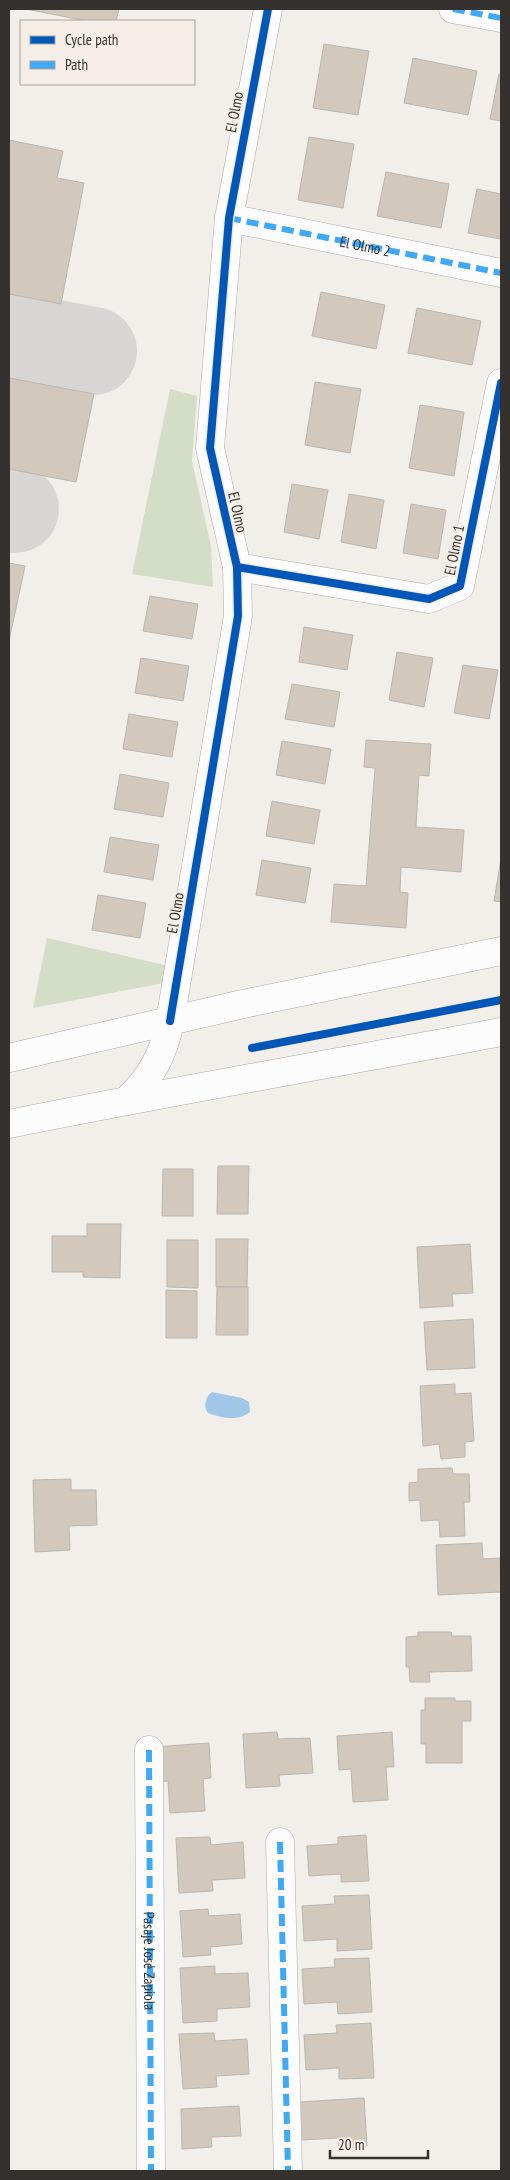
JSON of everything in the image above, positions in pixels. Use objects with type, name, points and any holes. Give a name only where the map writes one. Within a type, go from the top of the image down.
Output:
[{"type":"street","name":"El Olmo","points":[[126,1101],[152,1073],[161,1056],[170,1021],[238,616],[237,567],[210,448],[229,218],[268,9]]},
{"type":"street","points":[[452,9],[501,18]]},
{"type":"street","name":"El Olmo 2","points":[[229,218],[501,273]]},
{"type":"street","name":"El Olmo 1","points":[[237,567],[429,599],[460,586],[501,383]]},
{"type":"street","points":[[9,1058],[283,996],[501,951]]},
{"type":"street","points":[[9,1124],[501,1032]]},
{"type":"street","name":"Pasaje José Zapiola","points":[[149,1750],[151,2171]]},
{"type":"street","points":[[280,1842],[288,2171]]},
{"type":"green space","points":[[170,389],[197,396],[192,461],[211,546],[213,587],[132,574]]},
{"type":"green space","points":[[47,938],[169,966],[169,982],[33,1008]]},
{"type":"water","points":[[212,1392],[242,1398],[249,1402],[250,1412],[235,1418],[224,1418],[208,1413],[205,1402]]},
{"type":"building","points":[[26,9],[119,9],[116,20],[82,20]]},
{"type":"building","points":[[324,44],[369,51],[358,115],[313,108]]},
{"type":"building","points":[[413,58],[477,71],[468,115],[404,103]]},
{"type":"building","points":[[499,74],[501,75],[501,121],[490,119]]},
{"type":"building","points":[[309,137],[354,144],[343,208],[298,200]]},
{"type":"building","points":[[9,140],[63,151],[57,178],[84,183],[61,304],[9,294]]},
{"type":"building","points":[[386,172],[449,184],[441,228],[377,216]]},
{"type":"building","points":[[477,189],[501,194],[501,239],[468,233]]},
{"type":"building","points":[[321,292],[385,305],[376,349],[312,336]]},
{"type":"building","points":[[417,308],[481,321],[472,365],[408,353]]},
{"type":"building","points":[[9,378],[94,394],[76,482],[9,469]]},
{"type":"building","points":[[315,382],[361,389],[350,453],[305,445]]},
{"type":"building","points":[[420,405],[464,412],[454,476],[409,468]]},
{"type":"building","points":[[292,484],[328,490],[319,539],[284,532]]},
{"type":"building","points":[[349,494],[384,500],[376,549],[341,542]]},
{"type":"building","points":[[411,504],[446,510],[438,559],[403,553]]},
{"type":"building","points":[[9,563],[25,566],[9,641]]},
{"type":"building","points":[[150,596],[198,604],[192,639],[143,631]]},
{"type":"building","points":[[304,627],[353,635],[347,670],[299,662]]},
{"type":"building","points":[[397,652],[433,658],[424,707],[389,700]]},
{"type":"building","points":[[141,658],[189,666],[183,701],[135,693]]},
{"type":"building","points":[[463,665],[498,670],[489,719],[454,713]]},
{"type":"building","points":[[292,684],[340,692],[334,727],[285,719]]},
{"type":"building","points":[[129,714],[178,722],[172,757],[123,749]]},
{"type":"building","points":[[366,740],[431,744],[429,776],[419,775],[416,827],[464,830],[461,872],[401,867],[400,892],[408,893],[406,928],[331,922],[334,884],[366,886],[375,768],[364,767]]},
{"type":"building","points":[[282,741],[331,749],[325,784],[276,775]]},
{"type":"building","points":[[120,774],[169,783],[163,817],[114,809]]},
{"type":"building","points":[[272,801],[320,810],[314,844],[266,836]]},
{"type":"building","points":[[110,837],[159,845],[153,880],[104,872]]},
{"type":"building","points":[[501,859],[501,902],[494,901]]},
{"type":"building","points":[[262,860],[311,868],[305,903],[256,895]]},
{"type":"building","points":[[98,895],[146,903],[140,938],[92,930]]},
{"type":"building","points":[[218,1166],[249,1166],[248,1214],[217,1214]]},
{"type":"building","points":[[163,1169],[193,1169],[193,1216],[162,1216]]},
{"type":"building","points":[[87,1224],[121,1224],[120,1278],[83,1277],[83,1272],[52,1272],[52,1236],[87,1236]]},
{"type":"building","points":[[216,1239],[248,1239],[247,1287],[216,1287]]},
{"type":"building","points":[[167,1240],[198,1240],[198,1288],[167,1287]]},
{"type":"building","points":[[470,1244],[473,1293],[452,1294],[453,1306],[420,1308],[417,1247]]},
{"type":"building","points":[[217,1287],[248,1287],[248,1335],[216,1335]]},
{"type":"building","points":[[166,1290],[197,1291],[197,1338],[166,1338]]},
{"type":"building","points":[[473,1319],[475,1368],[427,1370],[424,1322]]},
{"type":"building","points":[[455,1384],[455,1394],[471,1393],[474,1441],[465,1442],[465,1457],[441,1459],[439,1444],[423,1446],[420,1386]]},
{"type":"building","points":[[452,1468],[453,1474],[469,1474],[470,1502],[464,1502],[465,1536],[440,1537],[439,1520],[421,1521],[420,1500],[409,1501],[409,1483],[418,1482],[418,1469]]},
{"type":"building","points":[[71,1479],[71,1490],[96,1490],[97,1525],[69,1526],[70,1550],[35,1552],[33,1480]]},
{"type":"building","points":[[482,1543],[483,1559],[500,1558],[501,1592],[438,1595],[436,1545]]},
{"type":"building","points":[[418,1632],[451,1632],[452,1636],[471,1636],[472,1671],[429,1672],[430,1682],[410,1682],[409,1667],[406,1667],[406,1637],[418,1636]]},
{"type":"building","points":[[425,1698],[455,1698],[455,1701],[471,1701],[471,1721],[462,1721],[462,1763],[426,1763],[426,1744],[421,1744],[421,1710],[425,1710]]},
{"type":"building","points":[[277,1732],[278,1739],[310,1738],[313,1773],[279,1775],[280,1786],[246,1788],[243,1734]]},
{"type":"building","points":[[392,1732],[394,1767],[386,1767],[388,1800],[353,1802],[351,1769],[339,1770],[337,1736]]},
{"type":"building","points":[[209,1743],[211,1778],[203,1779],[205,1811],[170,1813],[168,1781],[157,1782],[154,1747]]},
{"type":"building","points":[[366,1835],[369,1881],[341,1882],[341,1874],[309,1876],[307,1846],[338,1844],[338,1837]]},
{"type":"building","points":[[210,1837],[211,1845],[243,1842],[245,1878],[212,1880],[213,1891],[179,1893],[176,1838]]},
{"type":"building","points":[[369,1895],[372,1949],[337,1951],[337,1939],[304,1941],[302,1906],[335,1904],[334,1896]]},
{"type":"building","points":[[208,1909],[209,1916],[240,1914],[242,1944],[210,1947],[211,1955],[183,1957],[180,1911]]},
{"type":"building","points":[[369,1958],[372,2012],[338,2014],[337,2002],[304,2004],[302,1969],[335,1967],[334,1959]]},
{"type":"building","points":[[215,1966],[215,1974],[248,1973],[250,2007],[217,2009],[217,2021],[183,2023],[180,1968]]},
{"type":"building","points":[[371,2023],[374,2078],[339,2079],[339,2068],[306,2070],[304,2035],[337,2033],[336,2025]]},
{"type":"building","points":[[214,2033],[215,2041],[247,2039],[249,2074],[216,2076],[217,2087],[183,2089],[179,2034]]},
{"type":"building","points":[[364,2098],[367,2146],[339,2148],[338,2138],[301,2140],[299,2102]]},
{"type":"building","points":[[239,2106],[241,2136],[211,2137],[212,2147],[182,2149],[181,2109]]},
{"type":"taxiway","points":[[9,335],[93,351]]},
{"type":"taxiway","points":[[9,509],[15,509]]},
{"type":"marked path","points":[[453,9],[501,18]]},
{"type":"marked path","points":[[229,218],[501,273]]},
{"type":"marked path","points":[[149,1750],[151,2171]]},
{"type":"marked path","points":[[280,1842],[288,2171]]},
{"type":"cycle path","points":[[170,1021],[238,616],[237,567],[210,448],[229,218],[268,9]]},
{"type":"cycle path","points":[[237,567],[429,599],[460,586],[501,383]]},
{"type":"cycle path","points":[[252,1048],[501,1000]]}]
